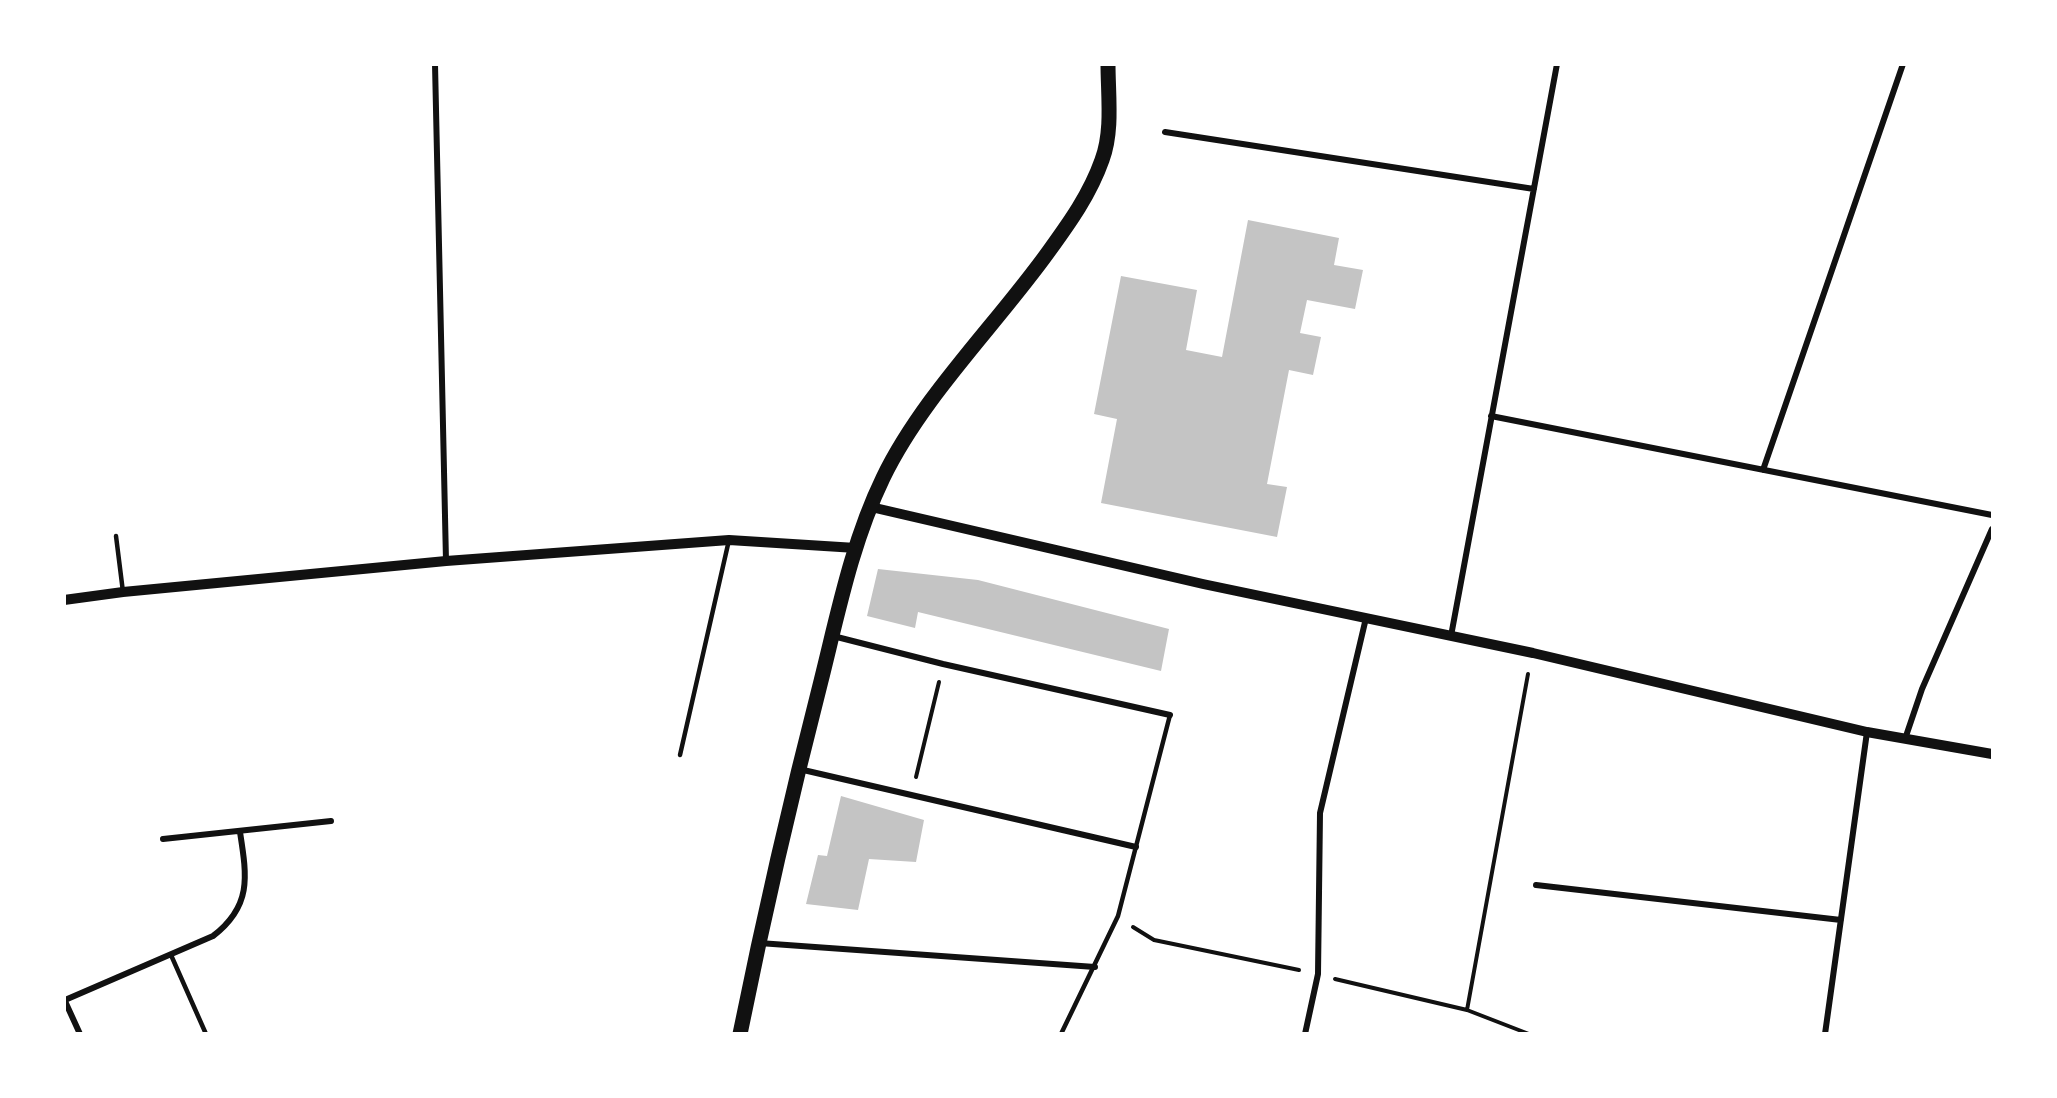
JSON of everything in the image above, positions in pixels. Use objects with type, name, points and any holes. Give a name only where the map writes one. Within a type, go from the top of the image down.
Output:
[{"type":"main road","points":[[740,1034],[758,943],[798,769],[856,548],[871,507],[902,442],[950,377],[1024,287],[1082,206],[1103,158],[1108,122],[1108,64]]},
{"type":"street","points":[[435,64],[446,561]]},
{"type":"street","points":[[1451,636],[1557,64]]},
{"type":"street","points":[[1763,470],[1903,64]]},
{"type":"street","points":[[1165,132],[1534,189]]},
{"type":"street","points":[[1491,416],[1992,515]]},
{"type":"street","points":[[871,507],[1203,584],[1533,653],[1867,732],[1992,754]]},
{"type":"street","points":[[1905,739],[1922,689],[1992,529]]},
{"type":"street","points":[[64,600],[123,592],[446,561],[729,540],[856,548]]},
{"type":"street","points":[[1305,1034],[1318,974],[1320,813],[1366,618]]},
{"type":"street","points":[[832,636],[943,664],[1170,715]]},
{"type":"street","points":[[1825,1034],[1867,732]]},
{"type":"street","points":[[798,769],[1137,847]]},
{"type":"street","points":[[163,839],[331,821]]},
{"type":"street","points":[[80,1034],[65,999],[213,936],[227,925],[238,911],[245,891],[246,871],[240,832]]},
{"type":"street","points":[[1536,885],[1841,920]]},
{"type":"street","points":[[758,943],[1095,967]]},
{"type":"lane","points":[[116,537],[123,592]]},
{"type":"lane","points":[[680,756],[729,540]]},
{"type":"lane","points":[[1061,1034],[1118,916],[1170,715]]},
{"type":"lane","points":[[171,955],[206,1034]]},
{"type":"path","points":[[1467,1010],[1533,653]]},
{"type":"path","points":[[912,796],[943,664]]},
{"type":"path","points":[[1154,940],[1318,974],[1467,1010],[1529,1034]]},
{"type":"building","points":[[1248,220],[1339,238],[1334,265],[1363,270],[1355,309],[1307,300],[1300,333],[1321,337],[1313,375],[1289,370],[1267,484],[1287,487],[1277,537],[1101,503],[1117,419],[1094,414],[1121,276],[1197,290],[1186,350],[1222,357]]},
{"type":"building","points":[[878,569],[978,580],[1169,629],[1161,671],[918,612],[915,628],[867,616]]},
{"type":"building","points":[[841,796],[924,820],[916,862],[869,859],[858,910],[806,904],[818,855],[827,856]]}]
